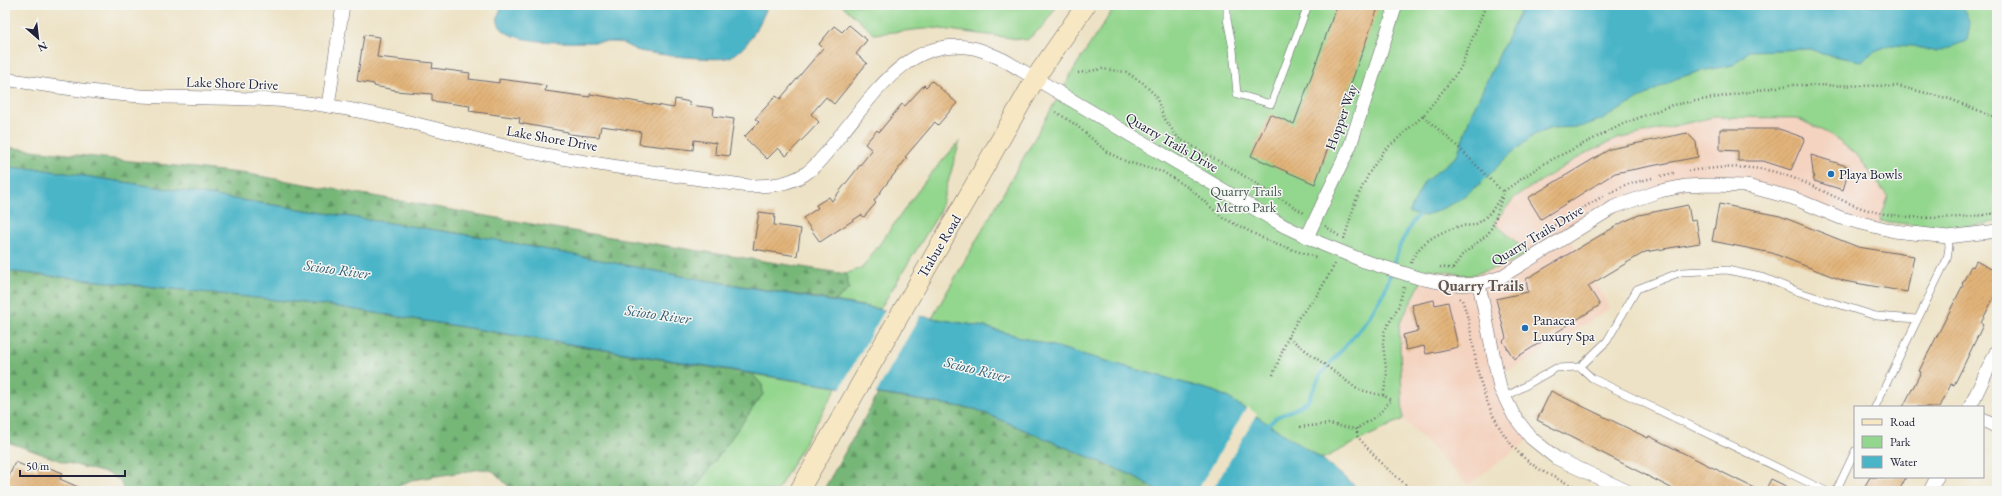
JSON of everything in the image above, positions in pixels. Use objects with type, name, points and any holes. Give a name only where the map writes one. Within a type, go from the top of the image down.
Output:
[{"type":"main road","name":"Trabue Road","points":[[799,491],[860,382],[1035,79],[1086,5]]},
{"type":"street","points":[[328,106],[343,5]]},
{"type":"street","name":"Hopper Way","points":[[1307,237],[1350,146],[1396,5]]},
{"type":"street","name":"Lake Shore Drive","points":[[5,79],[40,85],[139,96],[264,99],[328,106],[375,114],[481,141],[552,156],[750,186],[774,186],[794,179],[814,167],[884,81],[910,59],[930,50],[952,46],[975,48],[1004,60],[1035,79]]},
{"type":"street","name":"Quarry Trails Drive","points":[[1035,79],[1277,222],[1307,237],[1364,261],[1451,285],[1466,286],[1479,284],[1501,277],[1614,207],[1654,193],[1685,186],[1747,186],[1793,198],[1841,218],[1894,231],[1948,237],[1997,231]]},
{"type":"street","points":[[1479,284],[1500,388],[1514,416],[1531,438],[1556,458],[1627,491]]},
{"type":"street","points":[[1970,406],[1997,350]]},
{"type":"street","points":[[1984,420],[1997,427]]},
{"type":"street","points":[[1930,491],[1936,478]]},
{"type":"lane","points":[[1227,5],[1227,19],[1233,49],[1237,94],[1272,104],[1308,5]]},
{"type":"lane","points":[[1875,406],[1947,259],[1949,247],[1948,237]]},
{"type":"lane","points":[[1504,398],[1556,368],[1580,367],[1607,341],[1637,290],[1681,272],[1727,270],[1765,278],[1799,292],[1876,316],[1917,319]]},
{"type":"lane","points":[[1580,367],[1592,378],[1826,491]]},
{"type":"lane","points":[[1836,491],[1854,453]]},
{"type":"path","points":[[1344,239],[1356,200],[1369,173],[1384,151],[1424,116],[1460,70],[1486,5]]},
{"type":"path","points":[[1078,73],[1102,69],[1126,72],[1143,83],[1156,96],[1164,118],[1178,138],[1236,171],[1344,239],[1350,241]]},
{"type":"path","points":[[1414,274],[1414,255],[1425,242],[1463,225],[1473,225],[1493,211],[1504,191],[1543,164],[1623,124],[1672,105],[1789,85],[1898,86],[1950,99],[1997,118]]},
{"type":"path","points":[[1056,112],[1076,125],[1107,152],[1126,162],[1163,172],[1189,188],[1223,218],[1275,244],[1324,260]]},
{"type":"path","points":[[1424,116],[1504,191]]},
{"type":"path","points":[[1533,240],[1591,203],[1625,185],[1666,174],[1710,168],[1750,168],[1785,174],[1843,201],[1876,212],[1906,216],[1963,217],[1997,213]]},
{"type":"path","points":[[1454,269],[1461,256],[1488,234],[1494,224],[1504,191]]},
{"type":"path","points":[[1273,375],[1288,337],[1299,317],[1318,294],[1335,264],[1329,262]]},
{"type":"path","points":[[1432,266],[1461,270]]},
{"type":"path","points":[[1382,395],[1387,377],[1383,344],[1384,332],[1398,307],[1405,284]]},
{"type":"path","points":[[1288,337],[1357,388],[1382,395],[1391,400],[1378,415],[1367,423],[1356,428],[1329,424],[1300,427]]},
{"type":"path","points":[[1356,428],[1357,436],[1366,446],[1413,491]]},
{"type":"shaded area","points":[[1714,117],[1797,118],[1831,135],[1858,156],[1888,197],[1879,227],[1747,186],[1660,191],[1569,235],[1610,308],[1526,362],[1497,375],[1531,438],[1468,485],[1403,419],[1399,325],[1428,269],[1469,276],[1529,253],[1494,223],[1515,197],[1584,154],[1617,139]]},
{"type":"green space","points":[[842,5],[1058,5],[1042,27],[1027,40],[933,28],[874,34]]},
{"type":"green space","name":"Quarry Trails Metro Park","points":[[1116,5],[1997,5],[1997,222],[1950,229],[1880,221],[1888,197],[1858,156],[1831,135],[1797,118],[1714,117],[1617,139],[1584,154],[1515,197],[1494,223],[1529,253],[1508,264],[1469,276],[1428,269],[1399,325],[1403,419],[1322,459],[1227,397],[1213,391],[985,327],[932,318],[1077,64]]},
{"type":"green space","points":[[960,141],[939,213],[880,309],[835,301],[849,289],[846,274],[863,267],[928,177]]},
{"type":"green space","points":[[5,147],[248,174],[560,229],[846,274],[849,289],[835,301],[687,277],[481,237],[39,169],[5,167]]},
{"type":"green space","points":[[5,271],[332,306],[752,374],[762,385],[763,394],[693,491],[513,491],[493,471],[482,469],[411,480],[389,491],[124,491],[120,481],[110,474],[64,462],[5,441]]},
{"type":"green space","points":[[752,374],[837,387],[777,491],[693,491],[763,394],[762,385]]},
{"type":"green space","points":[[878,394],[975,409],[1134,476],[1159,491],[823,491]]},
{"type":"water","points":[[503,5],[768,5],[757,28],[746,44],[733,55],[719,59],[681,57],[653,53],[636,50],[622,43],[543,41],[521,38],[505,32],[498,21]]},
{"type":"water","points":[[1523,5],[1962,5],[1970,23],[1967,41],[1936,52],[1914,46],[1890,45],[1875,51],[1861,61],[1822,54],[1811,49],[1749,51],[1733,65],[1701,71],[1675,79],[1603,119],[1580,127],[1552,128],[1534,135],[1507,157],[1482,182],[1456,202],[1426,216],[1409,213],[1424,182],[1457,156],[1471,114]]},
{"type":"water","name":"Scioto River","points":[[5,167],[39,169],[481,237],[687,277],[985,327],[1213,391],[1227,397],[1322,459],[1361,491],[1159,491],[1134,476],[975,409],[332,306],[5,271]]},
{"type":"pier","points":[[886,308],[921,314],[875,395],[839,390]]},
{"type":"pier","points":[[1247,407],[1257,414],[1212,491],[1197,491]]},
{"type":"building","points":[[1337,5],[1379,5],[1315,184],[1251,156],[1270,114],[1294,124]]},
{"type":"building","points":[[849,25],[867,40],[856,54],[867,63],[834,104],[826,97],[811,114],[819,122],[786,156],[778,148],[767,159],[744,137],[759,122],[755,119],[776,96],[780,99],[823,48],[819,44],[834,26],[842,32]]},
{"type":"building","points":[[364,35],[380,37],[377,57],[433,63],[432,68],[470,73],[469,79],[499,83],[499,79],[538,84],[546,86],[545,91],[590,97],[590,94],[674,108],[675,99],[690,102],[689,105],[714,108],[713,116],[734,119],[729,156],[715,154],[716,143],[694,140],[693,150],[639,144],[641,132],[623,129],[601,126],[599,137],[568,134],[568,132],[519,123],[520,118],[469,111],[470,106],[432,101],[432,94],[395,91],[374,86],[374,84],[357,81]]},
{"type":"building","points":[[932,81],[957,103],[938,125],[935,122],[905,157],[907,158],[884,187],[874,201],[876,203],[864,217],[861,215],[820,242],[803,218],[818,208],[816,205],[829,197],[832,201],[872,150],[865,144],[877,130],[879,132],[902,104],[905,106],[924,85],[926,87]]},
{"type":"building","points":[[1720,129],[1779,129],[1805,138],[1791,170],[1763,161],[1738,161],[1738,151],[1720,150]]},
{"type":"building","points":[[1687,133],[1696,142],[1698,157],[1615,173],[1541,219],[1528,198],[1610,149]]},
{"type":"building","name":"Playa Bowls","points":[[1811,155],[1850,167],[1843,190],[1814,181]]},
{"type":"building","points":[[1719,204],[1780,216],[1858,247],[1914,256],[1907,292],[1844,281],[1772,253],[1712,241]]},
{"type":"building","points":[[1688,205],[1691,221],[1696,220],[1700,243],[1645,252],[1588,286],[1600,305],[1514,359],[1503,341],[1506,338],[1496,299],[1528,292],[1526,279],[1623,222],[1639,215]]},
{"type":"building","points":[[759,212],[775,214],[774,225],[801,229],[797,256],[753,249]]},
{"type":"building","points":[[1976,261],[1997,272],[1997,299],[1994,297],[1981,323],[1983,325],[1954,385],[1951,384],[1940,406],[1904,406],[1921,372],[1919,371],[1963,285],[1962,284],[1971,266],[1973,267]]},
{"type":"building","points":[[1434,300],[1435,305],[1448,302],[1458,347],[1426,354],[1424,346],[1406,350],[1403,335],[1418,331],[1412,305]]},
{"type":"building","points":[[1551,391],[1648,438],[1649,436],[1760,491],[1677,491],[1537,420]]},
{"type":"building","points":[[15,462],[37,471],[39,464],[63,473],[60,479],[87,491],[5,491],[5,486]]},
{"type":"building","points":[[1869,478],[1906,478],[1899,491],[1862,491]]},
{"type":"building","points":[[1771,479],[1796,491],[1765,491]]},
{"type":"waterway","points":[[1264,428],[1277,417],[1308,401],[1321,374],[1366,322],[1385,290],[1400,245],[1421,211]]},
{"type":"place","name":"Playa Bowls","points":[[1831,174]]},
{"type":"place","name":"Panacea Luxury Spa","points":[[1525,328]]},
{"type":"district","name":"Quarry Trails","points":[[1481,285]]}]
